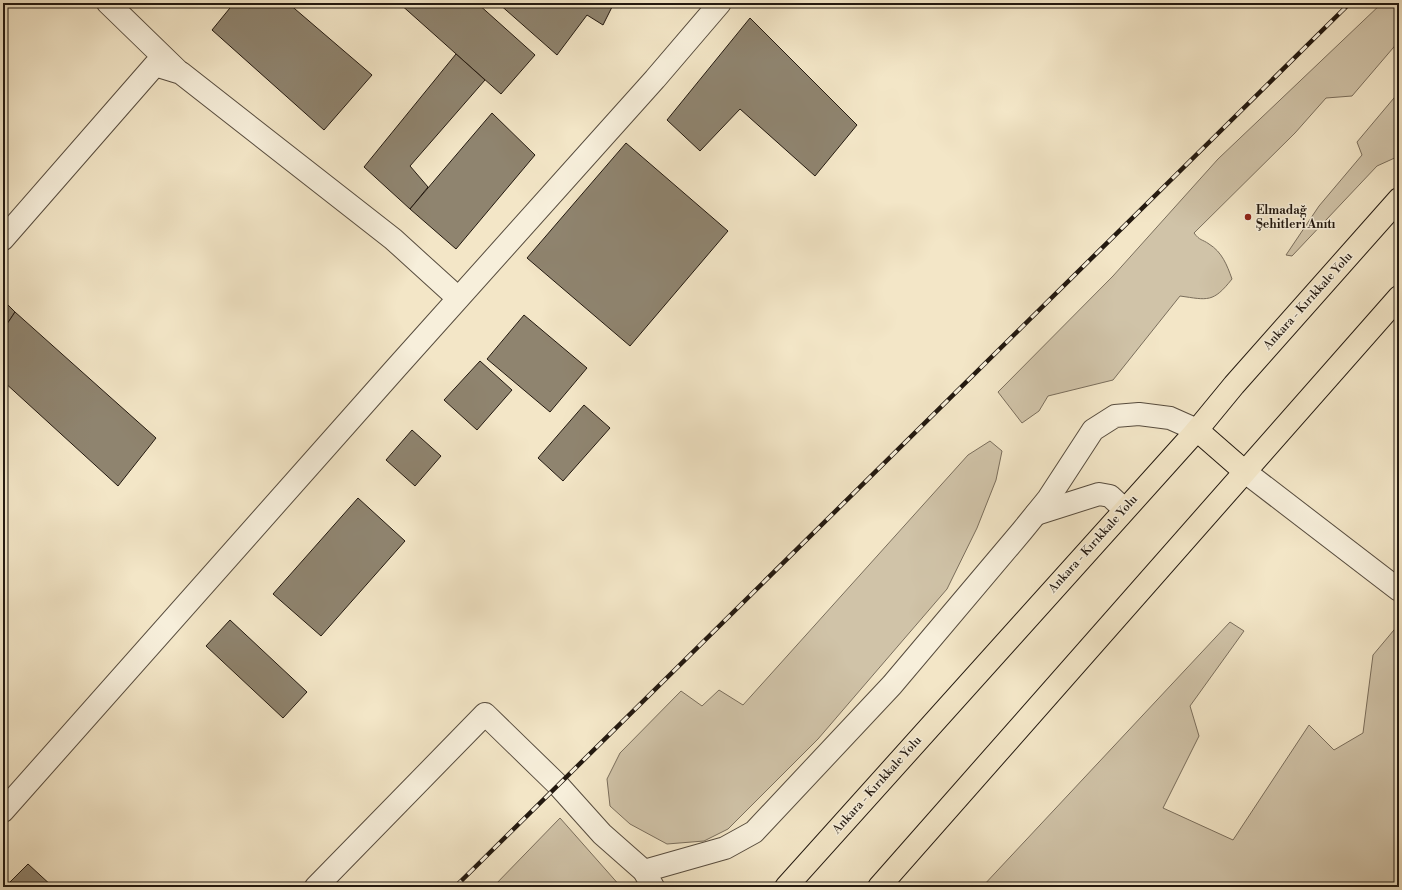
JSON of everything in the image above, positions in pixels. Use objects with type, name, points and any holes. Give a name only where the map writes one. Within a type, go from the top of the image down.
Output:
[{"type":"highway","name":"Ankara - Kırıkkale Yolu","points":[[786,887],[1124,509],[1197,430],[1234,385],[1399,199]]},
{"type":"highway","points":[[879,887],[1399,296]]},
{"type":"highway","points":[[1197,430],[1244,471]]},
{"type":"street","points":[[108,3],[181,73],[393,239],[458,298]]},
{"type":"street","points":[[3,811],[458,298],[650,85],[720,3]]},
{"type":"street","points":[[3,238],[155,65],[181,73]]},
{"type":"street","points":[[316,887],[485,714],[558,785],[602,834],[649,879],[725,848],[754,832],[892,685],[1048,499],[1093,430],[1104,422],[1125,414],[1154,414],[1170,418],[1197,430]]},
{"type":"street","points":[[1244,471],[1399,590]]},
{"type":"street","points":[[1036,514],[1099,494],[1110,496],[1124,509]]},
{"type":"shaded area","points":[[1382,3],[1399,3],[1399,41],[1352,96],[1326,98],[1295,133],[1194,233],[1200,239],[1214,247],[1224,259],[1232,279],[1220,292],[1209,298],[1204,299],[1180,296],[1113,380],[1048,396],[1039,411],[1022,423],[998,392],[1113,276],[1218,159]]},
{"type":"shaded area","points":[[1399,92],[1399,156],[1377,166],[1292,256],[1286,255],[1319,206],[1362,155],[1357,142]]},
{"type":"shaded area","points":[[990,441],[1002,451],[996,480],[977,528],[947,589],[818,739],[728,829],[704,841],[667,844],[630,824],[610,806],[607,779],[620,753],[681,691],[702,706],[719,690],[743,705],[968,455]]},
{"type":"shaded area","points":[[1230,622],[1244,631],[1190,706],[1199,736],[1163,808],[1233,840],[1309,725],[1334,750],[1363,733],[1373,655],[1399,624],[1399,887],[982,887]]},
{"type":"shaded area","points":[[560,818],[621,887],[493,887]]},
{"type":"building","points":[[234,3],[288,3],[372,75],[324,130],[212,30]]},
{"type":"building","points":[[399,3],[477,3],[535,55],[501,94]]},
{"type":"building","points":[[498,3],[614,3],[603,25],[587,15],[557,55]]},
{"type":"building","points":[[750,18],[857,125],[815,176],[740,109],[700,151],[667,120]]},
{"type":"building","points":[[456,54],[485,80],[410,166],[428,187],[410,209],[364,167]]},
{"type":"building","points":[[492,113],[535,155],[456,249],[410,209]]},
{"type":"building","points":[[626,143],[728,231],[630,346],[527,258]]},
{"type":"building","points":[[3,300],[15,312],[3,330]]},
{"type":"building","points":[[15,312],[156,438],[118,486],[3,381],[3,330]]},
{"type":"building","points":[[524,315],[587,368],[550,412],[487,359]]},
{"type":"building","points":[[480,361],[512,390],[477,430],[444,400]]},
{"type":"building","points":[[584,405],[610,428],[563,481],[538,458]]},
{"type":"building","points":[[412,430],[441,456],[415,486],[386,460]]},
{"type":"building","points":[[358,498],[405,541],[321,636],[273,594]]},
{"type":"building","points":[[230,620],[307,692],[283,718],[206,646]]},
{"type":"building","points":[[28,864],[53,887],[5,887]]},
{"type":"railway","points":[[455,887],[1350,3]]},
{"type":"place","name":"Elmadağ Şehitleri Anıtı","points":[[1248,217]]}]
